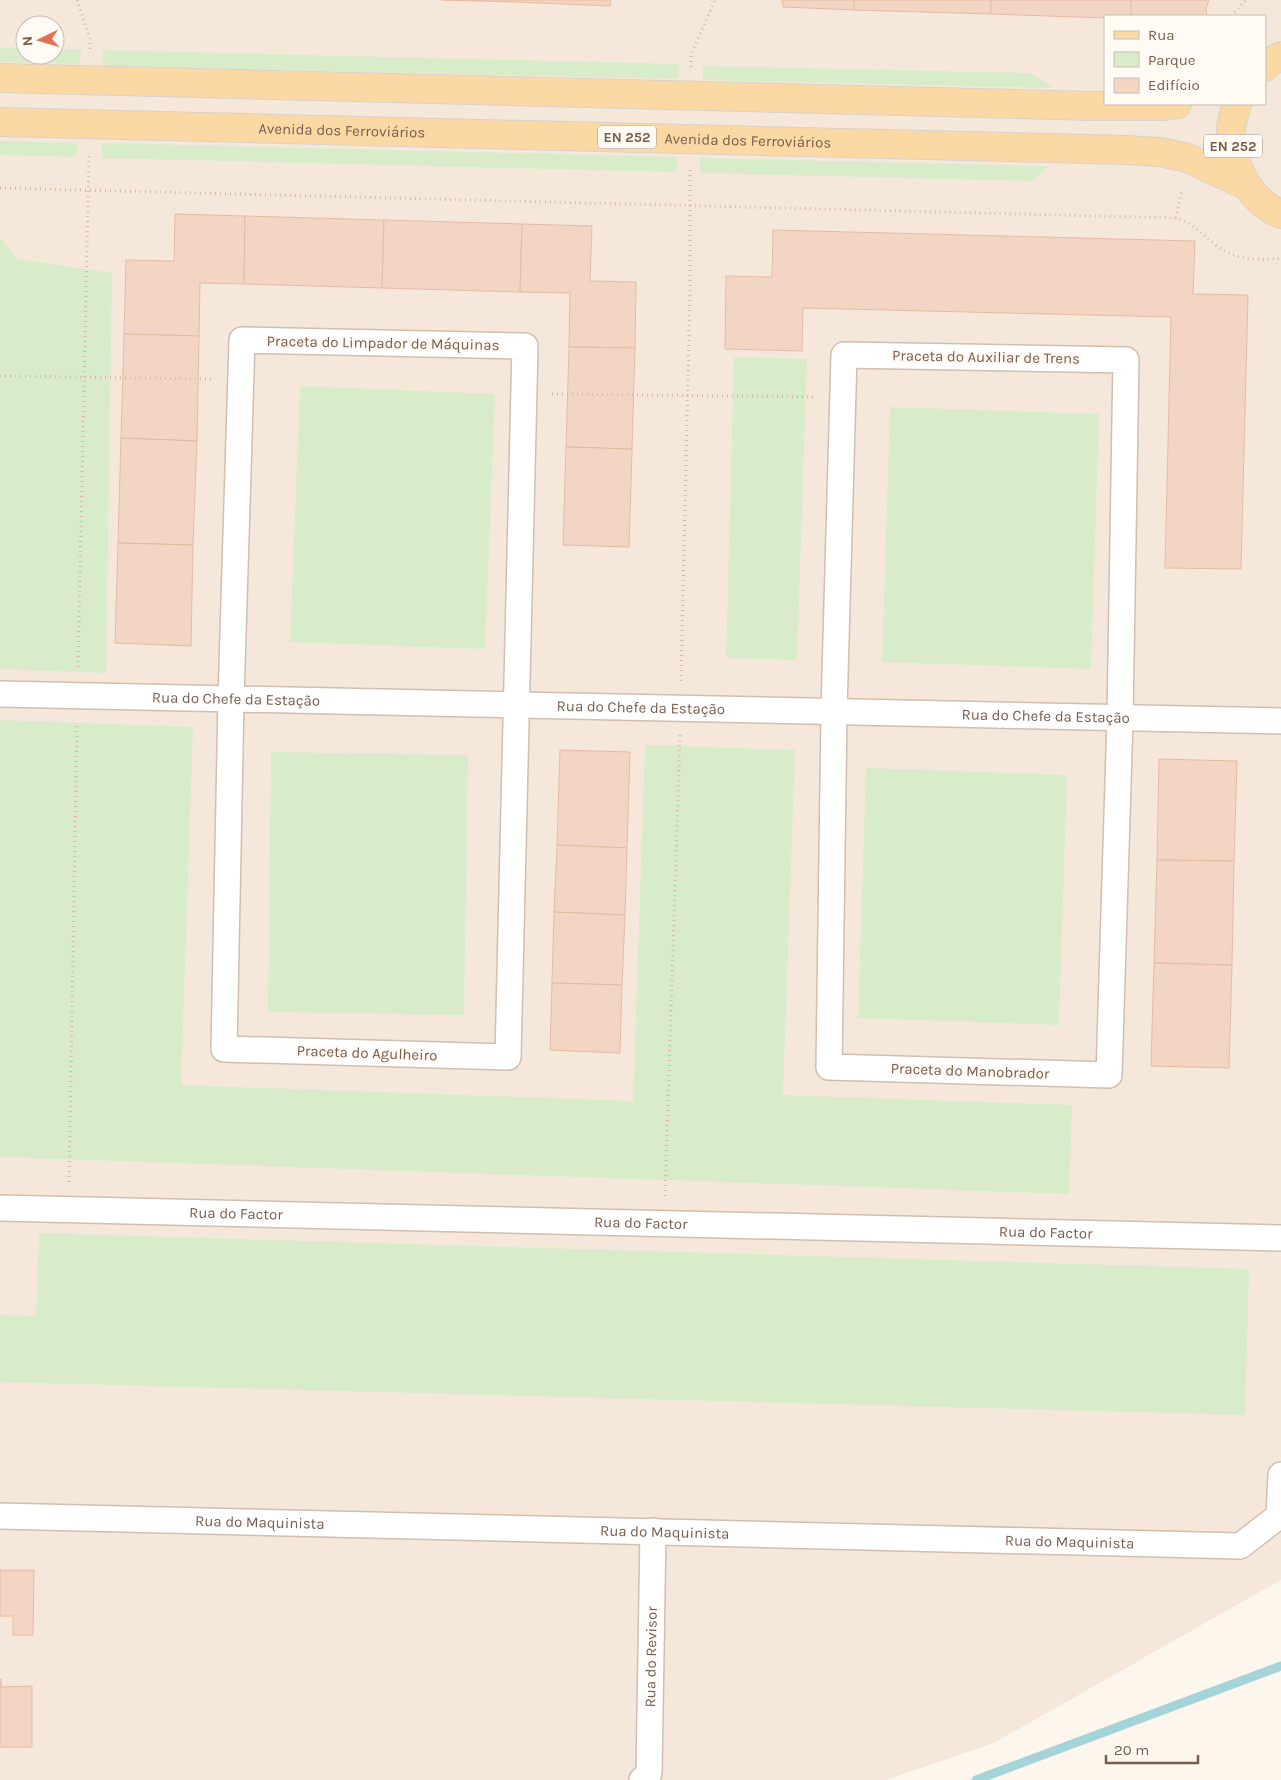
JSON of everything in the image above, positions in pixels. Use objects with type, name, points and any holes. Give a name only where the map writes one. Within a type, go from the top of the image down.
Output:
[{"type":"main road","points":[[1266,65],[1281,56]]},
{"type":"main road","points":[[0,78],[1092,106],[1170,105]]},
{"type":"main road","name":"Avenida dos Ferroviários","points":[[1237,105],[1231,130],[1234,160],[1247,186],[1261,201],[1280,216]]},
{"type":"main road","name":"Avenida dos Ferroviários","points":[[0,122],[1159,152],[1188,158],[1247,186]]},
{"type":"street","name":"Praceta do Limpador de Máquinas","points":[[231,699],[242,340],[525,346],[515,704]]},
{"type":"street","name":"Praceta do Auxiliar de Trens","points":[[834,711],[844,355],[1126,360],[1120,718]]},
{"type":"street","name":"Rua do Chefe da Estação","points":[[0,694],[1281,721]]},
{"type":"street","name":"Praceta do Agulheiro","points":[[231,699],[224,1049],[508,1057],[515,704]]},
{"type":"street","name":"Praceta do Manobrador","points":[[834,711],[830,1067],[1109,1074],[1120,718]]},
{"type":"street","name":"Rua do Factor","points":[[0,1208],[1281,1238]]},
{"type":"street","name":"Rua do Maquinista","points":[[0,1516],[1240,1546],[1279,1516],[1281,1475]]},
{"type":"street","name":"Rua do Revisor","points":[[642,1780],[648,1773],[653,1531]]},
{"type":"path","points":[[692,95],[691,54],[716,0]]},
{"type":"path","points":[[1232,15],[1246,0]]},
{"type":"path","points":[[664,1223],[681,708],[690,139]]},
{"type":"path","points":[[0,188],[1176,218],[1188,221],[1229,254],[1265,260],[1281,258]]},
{"type":"path","points":[[68,1209],[89,190]]},
{"type":"path","points":[[0,376],[241,380]]},
{"type":"path","points":[[524,394],[843,398]]},
{"type":"shaded area","points":[[0,0],[1281,0],[1281,1580],[994,1743],[886,1780],[0,1780]]},
{"type":"green space","points":[[0,48],[15,48],[15,62],[0,62]]},
{"type":"green space","points":[[65,49],[81,50],[80,64],[65,64]]},
{"type":"green space","points":[[103,50],[679,64],[678,79],[102,66]]},
{"type":"green space","points":[[703,66],[1030,73],[1054,88],[703,80]]},
{"type":"green space","points":[[0,141],[77,143],[76,157],[0,155]]},
{"type":"green space","points":[[102,143],[678,157],[677,172],[102,158]]},
{"type":"green space","points":[[700,158],[1048,166],[1033,181],[700,173]]},
{"type":"green space","points":[[0,237],[17,259],[112,273],[106,673],[0,669]]},
{"type":"green space","points":[[734,357],[807,359],[797,660],[726,658]]},
{"type":"green space","points":[[300,386],[495,394],[485,649],[290,642]]},
{"type":"green space","points":[[890,407],[1099,414],[1091,669],[882,662]]},
{"type":"green space","points":[[0,720],[193,727],[181,1085],[633,1101],[645,745],[795,750],[783,1095],[1072,1105],[1069,1194],[0,1157]]},
{"type":"green space","points":[[271,752],[468,755],[464,1015],[268,1012]]},
{"type":"green space","points":[[866,768],[1067,775],[1059,1025],[858,1018]]},
{"type":"green space","points":[[39,1233],[1249,1269],[1245,1415],[0,1382],[0,1315],[36,1316]]},
{"type":"building","points":[[441,0],[514,0],[514,2]]},
{"type":"building","points":[[514,0],[611,0],[610,6],[514,2]]},
{"type":"building","points":[[782,0],[854,0],[854,10],[783,7]]},
{"type":"building","points":[[854,0],[991,0],[991,14],[854,10]]},
{"type":"building","points":[[991,0],[1131,0],[1131,15],[1104,15],[1104,18],[991,14]]},
{"type":"building","points":[[1131,0],[1209,0],[1206,8],[1207,15],[1131,15]]},
{"type":"building","points":[[175,214],[245,216],[244,284],[200,283],[199,336],[124,334],[126,260],[174,261]]},
{"type":"building","points":[[245,216],[384,220],[382,288],[244,284]]},
{"type":"building","points":[[384,220],[522,224],[520,292],[382,288]]},
{"type":"building","points":[[522,224],[592,226],[590,281],[636,282],[635,348],[569,347],[570,293],[520,292]]},
{"type":"building","points":[[773,230],[1195,241],[1193,294],[1248,295],[1241,569],[1165,568],[1171,317],[803,308],[802,351],[725,349],[726,276],[772,277]]},
{"type":"building","points":[[124,334],[199,336],[197,441],[121,438]]},
{"type":"building","points":[[569,347],[635,348],[632,449],[566,447]]},
{"type":"building","points":[[121,438],[197,441],[193,545],[118,543]]},
{"type":"building","points":[[566,447],[632,449],[629,547],[563,545]]},
{"type":"building","points":[[118,543],[193,545],[191,646],[115,643]]},
{"type":"building","points":[[560,750],[630,752],[627,848],[557,845]]},
{"type":"building","points":[[1159,759],[1237,761],[1234,861],[1157,860]]},
{"type":"building","points":[[557,845],[627,848],[625,915],[554,912]]},
{"type":"building","points":[[1157,860],[1234,861],[1232,965],[1154,963]]},
{"type":"building","points":[[554,912],[625,915],[622,985],[552,983]]},
{"type":"building","points":[[1154,963],[1232,965],[1229,1068],[1151,1066]]},
{"type":"building","points":[[552,983],[622,985],[620,1053],[550,1050]]},
{"type":"building","points":[[0,1570],[34,1570],[33,1635],[13,1635],[13,1616],[0,1616]]},
{"type":"building","points":[[0,1679],[1,1687],[32,1686],[32,1747],[0,1747]]},
{"type":"waterway","points":[[976,1780],[1281,1666]]}]
